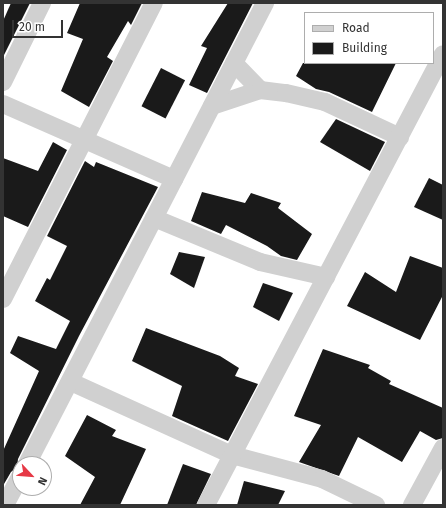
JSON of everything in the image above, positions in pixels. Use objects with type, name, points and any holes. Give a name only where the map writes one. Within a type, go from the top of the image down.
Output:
[{"type":"street","points":[[3,82],[42,3]]},
{"type":"street","points":[[3,299],[86,139],[154,3]]},
{"type":"street","points":[[31,456],[71,382],[265,3]]},
{"type":"street","points":[[206,505],[443,54]]},
{"type":"street","points":[[234,63],[260,90]]},
{"type":"street","points":[[212,106],[260,90],[325,102],[400,137]]},
{"type":"street","points":[[3,104],[86,139],[174,179]]},
{"type":"street","points":[[154,218],[260,262],[326,277]]},
{"type":"street","points":[[71,382],[232,455],[322,480],[376,505]]},
{"type":"street","points":[[412,505],[443,448]]},
{"type":"street","points":[[5,505],[12,492]]},
{"type":"building","points":[[11,3],[30,3],[3,57],[3,21]]},
{"type":"building","points":[[80,3],[142,3],[131,25],[128,21],[107,57],[113,61],[89,107],[61,91],[83,39],[67,33]]},
{"type":"building","points":[[228,3],[253,3],[207,93],[189,85],[207,48],[201,46]]},
{"type":"building","points":[[303,63],[396,64],[372,112],[329,92],[316,89],[296,76]]},
{"type":"building","points":[[161,68],[185,80],[166,119],[141,106]]},
{"type":"building","points":[[336,119],[385,142],[370,171],[320,142]]},
{"type":"building","points":[[53,142],[67,150],[28,227],[3,216],[3,158],[38,171]]},
{"type":"building","points":[[85,161],[94,167],[96,162],[158,187],[79,336],[19,456],[12,456],[12,471],[4,484],[3,451],[39,371],[10,353],[18,336],[56,349],[70,321],[35,301],[47,278],[50,280],[67,246],[47,236]]},
{"type":"building","points":[[429,178],[443,185],[443,220],[414,207]]},
{"type":"building","points":[[202,192],[245,203],[251,193],[281,203],[278,208],[312,234],[297,260],[281,256],[267,246],[226,225],[221,234],[191,221]]},
{"type":"building","points":[[179,252],[205,257],[194,288],[170,274]]},
{"type":"building","points":[[410,256],[443,268],[443,295],[420,340],[347,306],[365,272],[396,292]]},
{"type":"building","points":[[263,283],[293,293],[279,321],[253,307]]},
{"type":"building","points":[[146,328],[220,356],[239,368],[235,376],[258,384],[228,441],[172,416],[182,386],[132,361]]},
{"type":"building","points":[[323,349],[370,365],[368,368],[391,381],[389,384],[443,408],[443,438],[436,440],[420,431],[402,462],[358,437],[339,476],[299,462],[321,425],[294,416]]},
{"type":"building","points":[[87,415],[116,430],[112,436],[146,449],[120,505],[80,505],[95,477],[65,456]]},
{"type":"building","points":[[183,464],[211,474],[196,505],[167,505]]},
{"type":"building","points":[[244,481],[285,491],[278,505],[237,505]]}]
